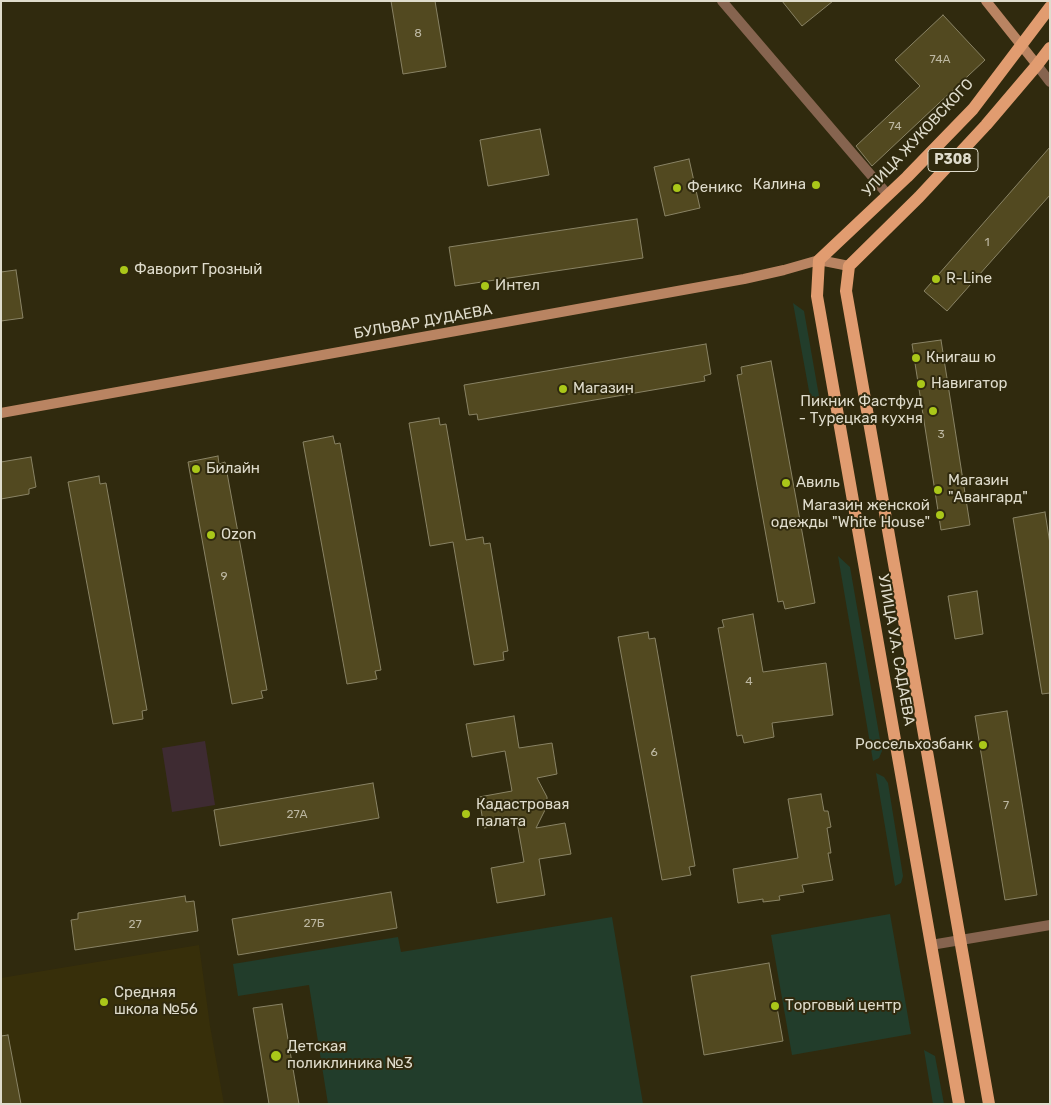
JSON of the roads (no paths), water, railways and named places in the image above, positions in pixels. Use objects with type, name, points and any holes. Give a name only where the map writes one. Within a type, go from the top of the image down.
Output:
[{"type":"main road","points":[[986,1],[1037,65]]},
{"type":"main road","name":"УЛИЦА ЖУКОВСКОГО","points":[[819,260],[888,195],[973,109],[1050,7]]},
{"type":"main road","name":"P308","points":[[849,266],[953,161],[986,125],[1050,48]]},
{"type":"main road","name":"БУЛЬВАР ДУДАЕВА","points":[[1,413],[744,278],[784,270],[819,260],[849,266]]},
{"type":"main road","name":"УЛИЦА У.А. САДАЕВА","points":[[819,260],[817,296],[959,1104]]},
{"type":"main road","name":"УЛИЦА У.А. САДАЕВА","points":[[849,266],[846,291],[989,1104]]},
{"type":"street","points":[[722,1],[888,195]]},
{"type":"street","points":[[1037,65],[1050,82]]},
{"type":"street","points":[[931,945],[1050,925]]},
{"type":"place","name":"Калина","points":[[816,185]]},
{"type":"place","name":"Феникс","points":[[677,188]]},
{"type":"place","name":"Фаворит Грозный","points":[[124,270]]},
{"type":"place","name":"R-Line","points":[[936,279]]},
{"type":"place","name":"Интел","points":[[485,286]]},
{"type":"place","name":"Книгаш ю","points":[[916,358]]},
{"type":"place","name":"Навигатор","points":[[921,384]]},
{"type":"place","name":"Магазин","points":[[563,389]]},
{"type":"place","name":"Пикник Фастфуд - Турецкая кухня","points":[[933,411]]},
{"type":"place","name":"Билайн","points":[[196,469]]},
{"type":"place","name":"Авиль","points":[[786,483]]},
{"type":"place","name":"Магазин \"Авангард\"","points":[[938,490]]},
{"type":"place","name":"Магазин женской одежды \"White House\"","points":[[940,515]]},
{"type":"place","name":"Ozon","points":[[211,535]]},
{"type":"place","name":"Россельхозбанк","points":[[983,745]]},
{"type":"place","name":"Кадастровая палата","points":[[466,814]]},
{"type":"place","name":"Средняя школа №56","points":[[104,1002]]},
{"type":"place","name":"Торговый центр","points":[[775,1006]]},
{"type":"place","name":"Детская поликлиника №3","points":[[276,1056]]}]
